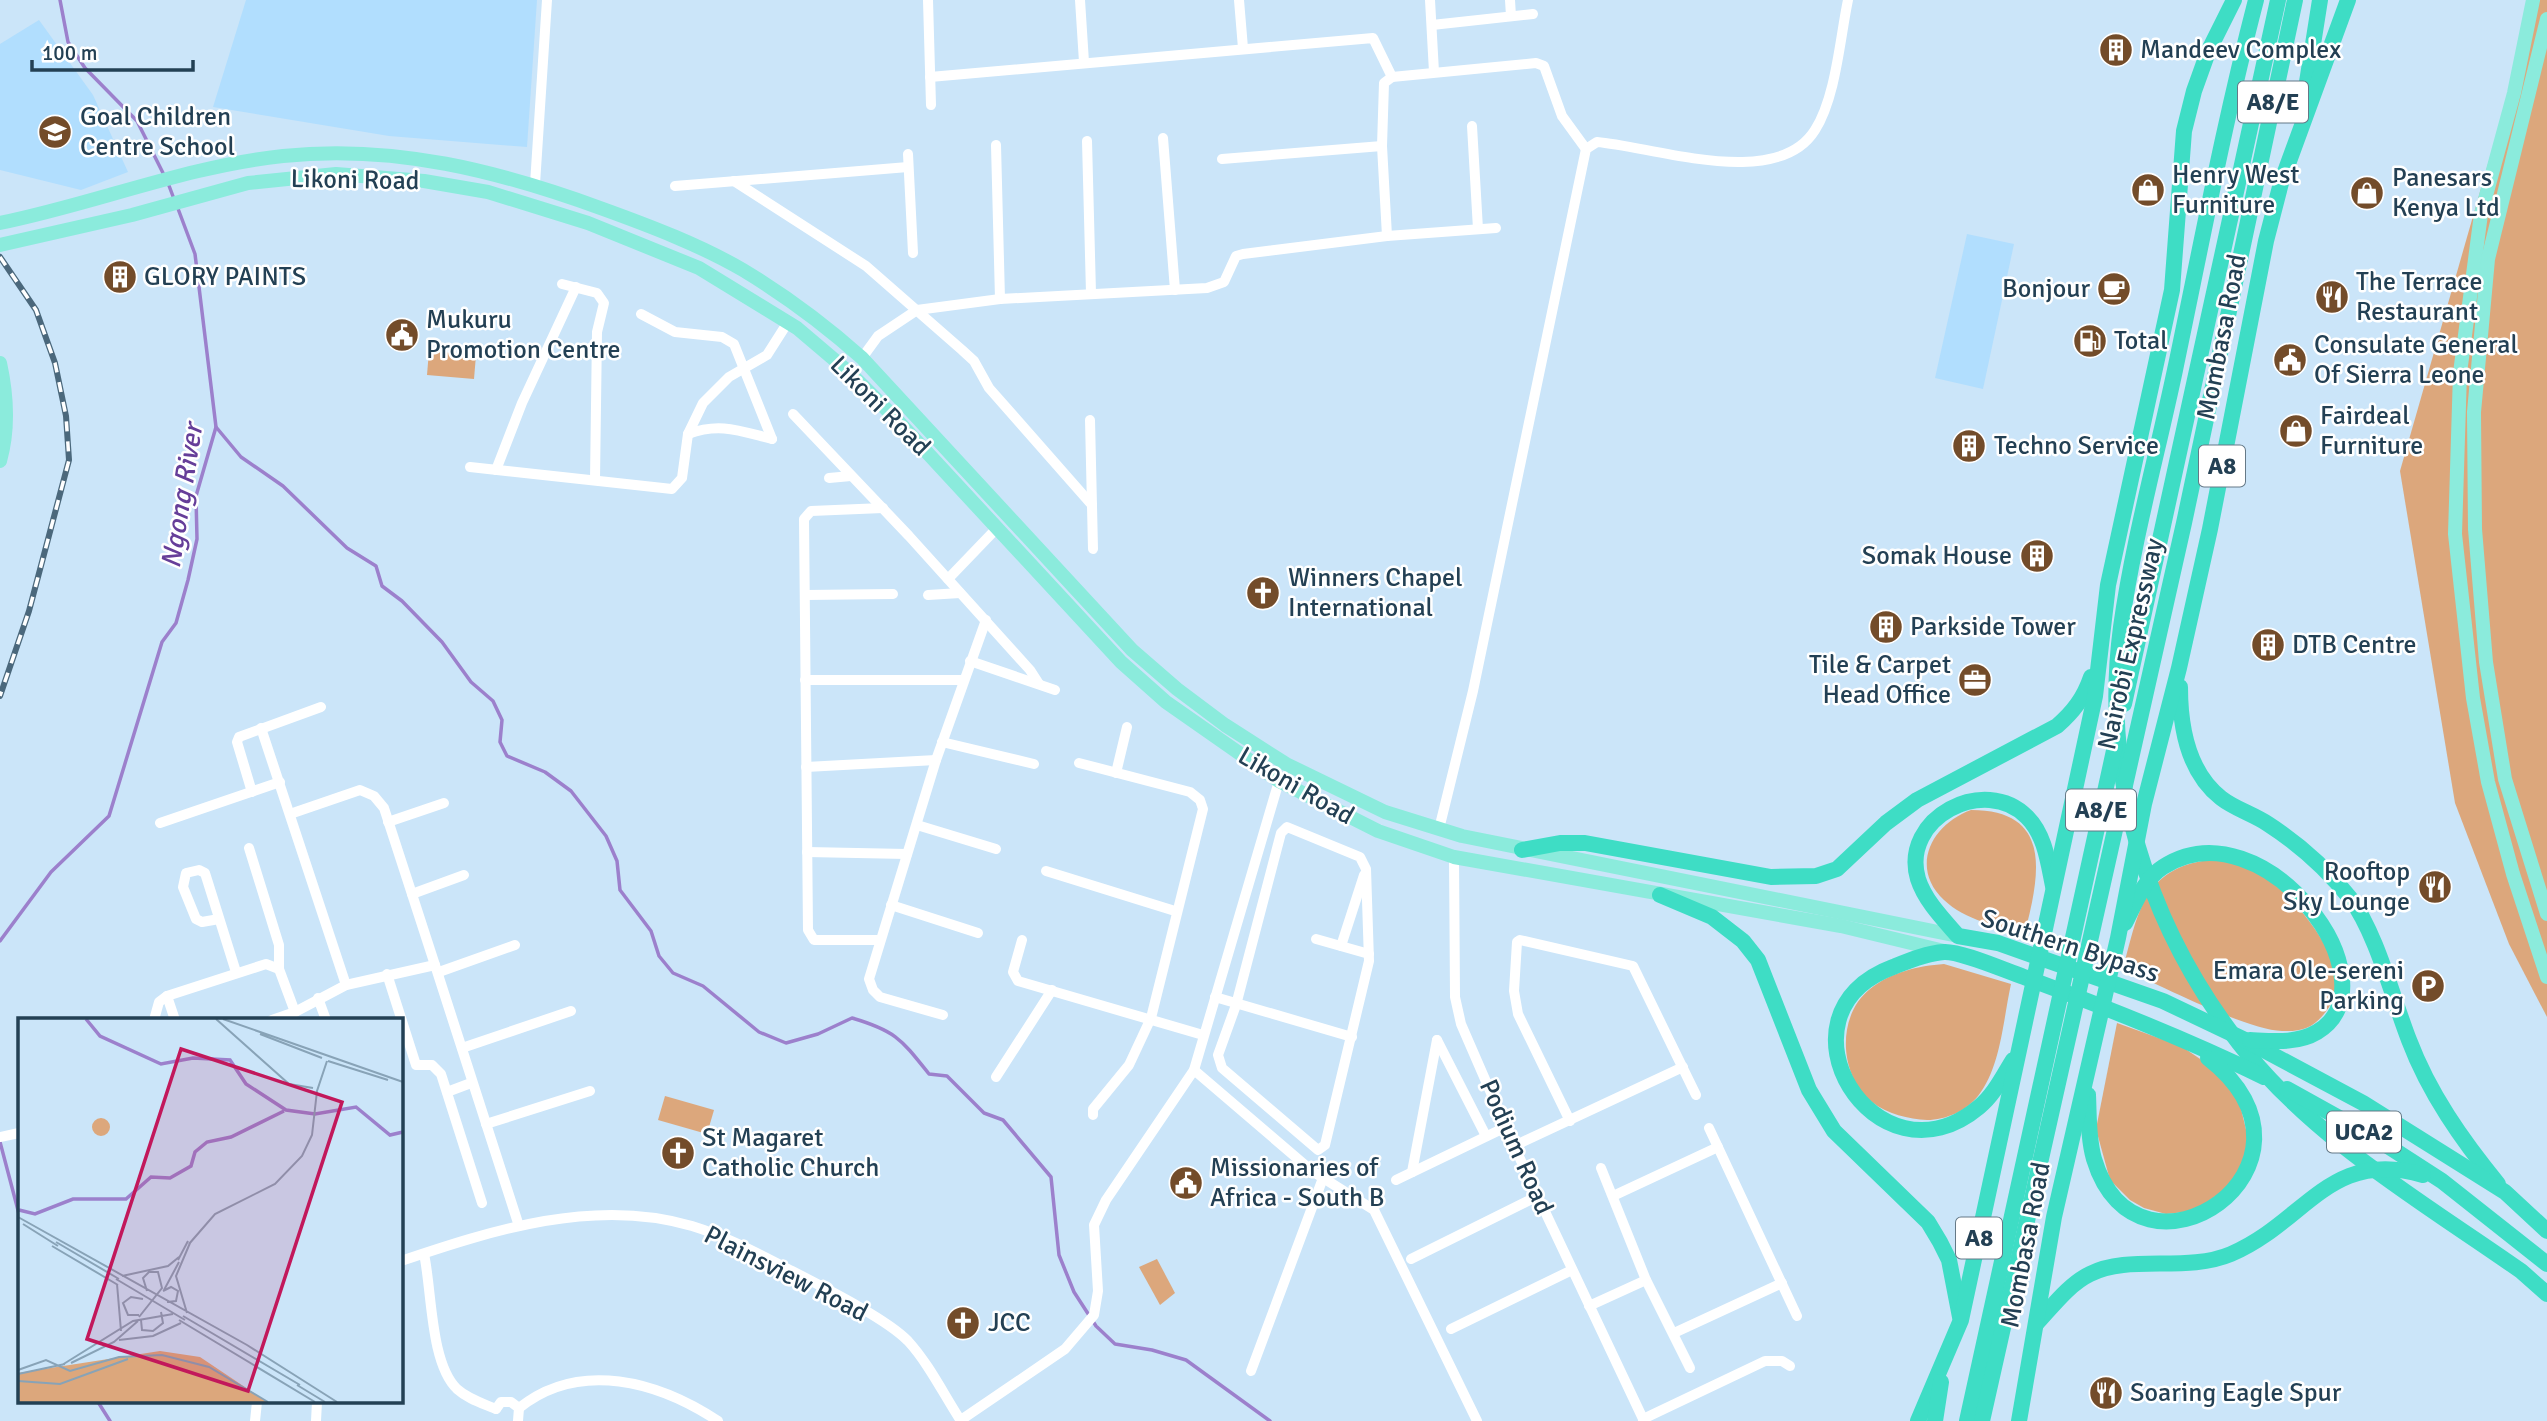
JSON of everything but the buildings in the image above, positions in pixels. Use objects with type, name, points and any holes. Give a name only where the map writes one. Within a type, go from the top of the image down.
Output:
[{"type":"highway","name":"A8","points":[[2020,1049],[2095,696],[2114,553],[2172,290],[2184,131],[2194,90],[2208,52],[2234,0]]},
{"type":"highway","points":[[2256,0],[2221,138],[2121,628],[2116,721],[2122,779],[2143,868],[2162,919],[2182,959],[2240,1044],[2288,1098],[2362,1159],[2521,1271],[2547,1294]]},
{"type":"highway","name":"Nairobi Expressway","points":[[1967,1421],[2278,0]]},
{"type":"highway","name":"Nairobi Expressway","points":[[1982,1421],[2183,523],[2295,0]]},
{"type":"highway","points":[[2301,129],[2320,0]]},
{"type":"highway","name":"Mombasa Road","points":[[2118,938],[2144,804],[2179,667],[2266,241],[2301,129],[2348,0]]},
{"type":"highway","points":[[2172,290],[2188,272],[2201,240]]},
{"type":"highway","points":[[1522,850],[1560,843],[1585,843],[1771,877],[1816,876],[1837,869],[1885,823],[1917,800],[2057,726],[2070,715],[2086,693],[2099,650]]},
{"type":"highway","points":[[2179,667],[2180,712],[2186,741],[2208,786],[2223,799],[2266,823],[2300,847],[2352,901],[2366,928],[2427,1084],[2458,1132],[2505,1192]]},
{"type":"highway","points":[[1958,936],[1928,899],[1919,881],[1915,863],[1918,841],[1926,827],[1947,810],[1964,803],[2002,803],[2026,816],[2041,835],[2054,893]]},
{"type":"highway","points":[[2118,938],[2148,882],[2162,867],[2182,857],[2203,853],[2247,859],[2280,879],[2313,911],[2329,937],[2343,984],[2339,1004],[2329,1023],[2318,1032],[2300,1039],[2245,1040]]},
{"type":"highway","points":[[1660,895],[1712,916],[1743,941],[1758,960],[1777,1002],[1809,1090],[1834,1131],[1928,1222],[1940,1242],[1949,1260],[1961,1320]]},
{"type":"highway","name":"Southern Bypass","points":[[1958,936],[1998,943],[2162,1001],[2245,1040],[2363,1104],[2505,1192],[2547,1231]]},
{"type":"highway","name":"A8","points":[[2087,1078],[2118,938]]},
{"type":"highway","points":[[1945,952],[1883,971],[1854,991],[1840,1011],[1835,1044],[1838,1058],[1856,1098],[1882,1121],[1922,1132],[1939,1129],[1958,1123],[1982,1106],[2020,1049]]},
{"type":"highway","name":"Southern Bypass","points":[[1945,952],[1992,965],[2181,1036],[2310,1101],[2442,1181],[2547,1264]]},
{"type":"highway","points":[[2087,1078],[2091,1145],[2101,1177],[2114,1196],[2141,1215],[2154,1219],[2171,1222],[2199,1216],[2217,1207],[2242,1179],[2252,1156],[2254,1136],[2250,1114],[2230,1075],[2181,1036]]},
{"type":"highway","name":"Mombasa Road","points":[[1918,1421],[1961,1320],[2020,1049]]},
{"type":"highway","name":"Mombasa Road","points":[[2019,1421],[2054,1217],[2087,1078]]},
{"type":"highway","points":[[2035,1325],[2057,1301],[2091,1273],[2115,1266],[2182,1265],[2229,1255],[2285,1222],[2336,1180],[2357,1172],[2402,1169],[2442,1181]]},
{"type":"highway","points":[[1935,1421],[1944,1359]]},
{"type":"main road","points":[[2533,0],[2514,93],[2481,215],[2460,373],[2455,534],[2473,698],[2488,782],[2513,874],[2547,976]]},
{"type":"main road","points":[[2547,19],[2488,259],[2474,412],[2475,529],[2486,662],[2505,779],[2547,914]]},
{"type":"main road","name":"Likoni Road","points":[[0,223],[183,177],[282,156],[343,152],[427,158],[535,184],[651,226],[741,269],[828,328],[862,358],[1132,650],[1225,725],[1286,764],[1365,804],[1439,829],[1522,850]]},
{"type":"main road","name":"Likoni Road","points":[[0,245],[145,211],[248,183],[336,174],[412,180],[488,192],[588,223],[668,254],[735,287],[788,322],[859,382],[1135,675],[1215,738],[1279,782],[1378,831],[1454,857],[1660,895]]},
{"type":"main road","points":[[0,363],[7,404],[5,444],[0,461]]},
{"type":"main road","points":[[1279,782],[1286,764]]},
{"type":"main road","name":"Southern Bypass","points":[[1522,850],[1958,936]]},
{"type":"main road","name":"Southern Bypass","points":[[1660,895],[1841,926],[1945,952]]},
{"type":"street","points":[[535,184],[547,0]]},
{"type":"street","points":[[928,0],[931,105]]},
{"type":"street","points":[[1080,0],[1084,62]]},
{"type":"street","points":[[1239,0],[1243,48]]},
{"type":"street","points":[[1430,0],[1434,72]]},
{"type":"street","points":[[1510,0],[1511,16]]},
{"type":"street","points":[[1439,829],[1475,678],[1586,149],[1597,142],[1721,161],[1752,162],[1789,154],[1815,130],[1828,99],[1848,0]]},
{"type":"street","points":[[1432,24],[1534,14]]},
{"type":"street","points":[[930,77],[1373,38],[1392,77]]},
{"type":"street","points":[[1387,236],[1382,146],[1384,83],[1392,77],[1536,63],[1545,65],[1562,116],[1586,149]]},
{"type":"street","points":[[1472,126],[1478,229]]},
{"type":"street","points":[[1163,138],[1175,290]]},
{"type":"street","points":[[1087,141],[1091,293]]},
{"type":"street","points":[[996,145],[1000,299]]},
{"type":"street","points":[[1222,159],[1382,146]]},
{"type":"street","points":[[908,154],[913,253]]},
{"type":"street","points":[[676,186],[908,167]]},
{"type":"street","points":[[734,181],[866,266],[974,361],[989,388],[1092,505]]},
{"type":"street","points":[[862,358],[878,336],[917,310],[1000,299],[1207,288],[1224,282],[1236,256],[1243,254],[1387,236],[1496,228]]},
{"type":"street","points":[[562,284],[597,293],[604,303],[597,332],[595,480]]},
{"type":"street","points":[[496,470],[522,402],[576,287]]},
{"type":"street","points":[[641,314],[675,332],[729,340],[737,348],[772,439],[727,427],[708,426],[688,434]]},
{"type":"street","points":[[470,467],[672,489],[682,478],[688,434],[709,395],[767,355],[788,322]]},
{"type":"street","points":[[793,414],[986,620],[1039,684]]},
{"type":"street","points":[[1090,420],[1093,549]]},
{"type":"street","points":[[829,478],[851,476]]},
{"type":"street","points":[[879,940],[811,938],[807,852],[804,595],[806,513],[883,508]]},
{"type":"street","points":[[948,579],[998,528]]},
{"type":"street","points":[[928,595],[960,593]]},
{"type":"street","points":[[804,595],[892,594]]},
{"type":"street","points":[[943,1015],[876,994],[869,979],[936,760],[986,620]]},
{"type":"street","points":[[970,662],[1055,690]]},
{"type":"street","points":[[805,680],[963,680]]},
{"type":"street","points":[[252,792],[237,742],[241,735],[321,707]]},
{"type":"street","points":[[1116,773],[1127,727]]},
{"type":"street","points":[[261,728],[346,985]]},
{"type":"street","points":[[942,742],[1034,764]]},
{"type":"street","points":[[806,767],[936,760]]},
{"type":"street","points":[[1079,763],[1190,792],[1200,800],[1203,809],[1175,911],[1164,971],[1151,1017],[1129,1065],[1093,1109],[1093,1115]]},
{"type":"street","points":[[160,823],[280,782]]},
{"type":"street","points":[[961,1420],[1065,1349],[1089,1322],[1097,1306],[1092,1240],[1099,1211],[1194,1070],[1279,782]]},
{"type":"street","points":[[290,814],[360,790],[380,802],[437,968],[471,1083],[519,1226]]},
{"type":"street","points":[[388,822],[444,803]]},
{"type":"street","points":[[917,825],[996,849]]},
{"type":"street","points":[[1287,827],[1360,857],[1366,869],[1369,954],[1325,1145],[1321,1149],[1315,1149],[1222,1068],[1218,1055],[1236,1005],[1281,833],[1287,827]]},
{"type":"street","points":[[249,848],[279,945],[279,969],[295,1012]]},
{"type":"street","points":[[807,852],[907,854]]},
{"type":"street","name":"Podium Road","points":[[1454,857],[1457,1010],[1514,1146],[1644,1420]]},
{"type":"street","points":[[1340,946],[1366,869]]},
{"type":"street","points":[[219,919],[202,922],[196,919],[183,887],[186,873],[199,870],[205,873],[236,972]]},
{"type":"street","points":[[1046,871],[1175,911]]},
{"type":"street","points":[[412,894],[464,875]]},
{"type":"street","points":[[891,905],[978,933]]},
{"type":"street","points":[[1316,939],[1369,954]]},
{"type":"street","points":[[1022,940],[1014,977],[1203,1035]]},
{"type":"street","points":[[1570,1121],[1517,1014],[1514,991],[1518,940],[1633,966],[1696,1095]]},
{"type":"street","points":[[278,1018],[295,1012],[346,985],[387,974],[437,968],[515,945]]},
{"type":"street","points":[[155,1018],[159,1002],[167,996],[269,963],[279,969]]},
{"type":"street","points":[[387,974],[401,1018]]},
{"type":"street","points":[[996,1077],[1052,990]]},
{"type":"street","points":[[167,996],[174,1018]]},
{"type":"street","points":[[1215,997],[1352,1037]]},
{"type":"street","points":[[318,998],[325,1018]]},
{"type":"street","points":[[462,1048],[571,1011]]},
{"type":"street","points":[[402,1021],[416,1065],[435,1067],[447,1092],[482,1203]]},
{"type":"street","points":[[1412,1172],[1437,1040],[1486,1136]]},
{"type":"street","points":[[1514,1146],[1684,1067]]},
{"type":"street","points":[[1194,1070],[1323,1178],[1369,1206],[1377,1215],[1477,1421]]},
{"type":"street","points":[[447,1092],[471,1083]]},
{"type":"street","points":[[486,1124],[590,1091]]},
{"type":"street","points":[[1396,1180],[1506,1127]]},
{"type":"street","points":[[1709,1128],[1797,1316]]},
{"type":"street","points":[[0,1137],[16,1133]]},
{"type":"street","points":[[1612,1196],[1718,1147]]},
{"type":"street","points":[[1601,1168],[1646,1280],[1690,1368]]},
{"type":"street","points":[[1251,1371],[1323,1178]]},
{"type":"street","points":[[1411,1259],[1538,1196]]},
{"type":"street","name":"Plainsview Road","points":[[402,1261],[519,1226],[576,1216],[635,1216],[680,1223],[724,1238],[855,1305],[904,1338],[961,1420]]},
{"type":"street","points":[[424,1254],[446,1372],[455,1387],[467,1397],[496,1409]]},
{"type":"street","points":[[1451,1329],[1572,1270]]},
{"type":"street","points":[[1589,1306],[1646,1280]]},
{"type":"street","points":[[1674,1333],[1782,1283]]},
{"type":"street","points":[[1644,1420],[1765,1361],[1782,1361],[1790,1366]]},
{"type":"street","points":[[518,1421],[519,1408],[531,1398],[571,1384],[622,1382],[646,1384],[674,1394],[718,1421]]},
{"type":"street","points":[[499,1421],[496,1409],[501,1402],[511,1402],[519,1408]]},
{"type":"shaded area","points":[[246,0],[537,0],[527,147],[389,136],[213,107]]},
{"type":"shaded area","points":[[2535,0],[2547,0],[2547,1017],[2509,944],[2455,803],[2400,471]]},
{"type":"shaded area","name":"Goal Children Centre School","points":[[39,20],[93,95],[128,172],[81,190],[0,170],[0,44]]},
{"type":"shaded area","points":[[1967,234],[2014,244],[1983,389],[1935,378]]},
{"type":"shaded area","points":[[429,351],[476,355],[474,379],[427,375]]},
{"type":"shaded area","points":[[1971,810],[1998,813],[2017,822],[2029,835],[2035,851],[2036,871],[2024,936],[1982,922],[1952,907],[1934,887],[1928,874],[1927,861],[1936,836],[1945,825]]},
{"type":"shaded area","points":[[2216,859],[2242,864],[2273,883],[2315,929],[2334,965],[2338,981],[2333,1000],[2318,1021],[2296,1031],[2266,1029],[2203,1006],[2123,969],[2134,927],[2148,894],[2159,881],[2173,871],[2192,863]]},
{"type":"shaded area","points":[[1944,964],[2011,984],[1992,1071],[1978,1096],[1962,1110],[1934,1120],[1898,1115],[1872,1102],[1861,1091],[1853,1077],[1846,1046],[1851,1014],[1870,989],[1887,978],[1915,968]]},
{"type":"shaded area","points":[[2117,1023],[2181,1046],[2209,1065],[2237,1092],[2249,1142],[2241,1170],[2230,1186],[2194,1211],[2166,1214],[2144,1208],[2130,1200],[2110,1180],[2096,1129]]},
{"type":"shaded area","points":[[665,1096],[714,1110],[707,1134],[658,1120]]},
{"type":"shaded area","points":[[1157,1259],[1175,1293],[1160,1305],[1139,1267]]},
{"type":"waterway","name":"Ngong River","points":[[60,0],[68,42],[85,68],[137,121],[165,177]]},
{"type":"waterway","name":"Ngong River","points":[[168,183],[174,199]]},
{"type":"waterway","name":"Ngong River","points":[[0,941],[51,872],[109,816],[162,642],[176,623],[188,580],[197,539],[196,496],[216,427],[195,254],[177,206]]},
{"type":"waterway","points":[[216,427],[241,457],[283,486],[347,548],[376,566],[382,586],[402,601],[442,642],[471,682],[493,701],[502,720],[500,742],[507,756],[545,772],[571,791],[606,836],[617,861],[620,890],[651,931],[659,956],[673,973],[703,986],[759,1032],[786,1043],[818,1034],[852,1018],[879,1027],[897,1038],[929,1074],[947,1076],[984,1113],[1003,1120],[1051,1177],[1059,1255],[1074,1292],[1096,1326],[1115,1344],[1152,1350],[1186,1360],[1270,1421]]},
{"type":"waterway","name":"Ngong River","points":[[0,1142],[18,1210]]},
{"type":"waterway","name":"Ngong River","points":[[99,1404],[110,1421]]},
{"type":"railway","points":[[0,257],[36,310],[55,363],[66,416],[69,460],[29,611],[0,696]]},
{"type":"place","name":"Mandeev Complex","points":[[2116,50]]},
{"type":"place","name":"Goal Children Centre School","points":[[55,132]]},
{"type":"place","name":"Henry West Furniture","points":[[2148,190]]},
{"type":"place","name":"Panesars Kenya Ltd","points":[[2367,193]]},
{"type":"place","name":"GLORY PAINTS","points":[[120,277]]},
{"type":"place","name":"Bonjour","points":[[2114,289]]},
{"type":"place","name":"The Terrace Restaurant","points":[[2332,297]]},
{"type":"place","name":"Mukuru Promotion Centre","points":[[402,335]]},
{"type":"place","name":"Total","points":[[2090,341]]},
{"type":"place","name":"Consulate General Of Sierra Leone","points":[[2290,360]]},
{"type":"place","name":"Fairdeal Furniture","points":[[2296,431]]},
{"type":"place","name":"Techno Service","points":[[1969,446]]},
{"type":"place","name":"Somak House","points":[[2037,556]]},
{"type":"place","name":"Winners Chapel International","points":[[1263,593]]},
{"type":"place","name":"Parkside Tower","points":[[1886,627]]},
{"type":"place","name":"DTB Centre","points":[[2268,645]]},
{"type":"place","name":"Tile & Carpet Head Office","points":[[1975,680]]},
{"type":"place","name":"Rooftop Sky Lounge","points":[[2435,887]]},
{"type":"place","name":"Emara Ole-sereni Parking","points":[[2428,986]]},
{"type":"place","name":"St Magaret Catholic Church","points":[[678,1153]]},
{"type":"place","name":"Missionaries of Africa - South B","points":[[1186,1183]]},
{"type":"place","name":"JCC","points":[[963,1323]]},
{"type":"place","name":"Soaring Eagle Spur","points":[[2106,1393]]}]
